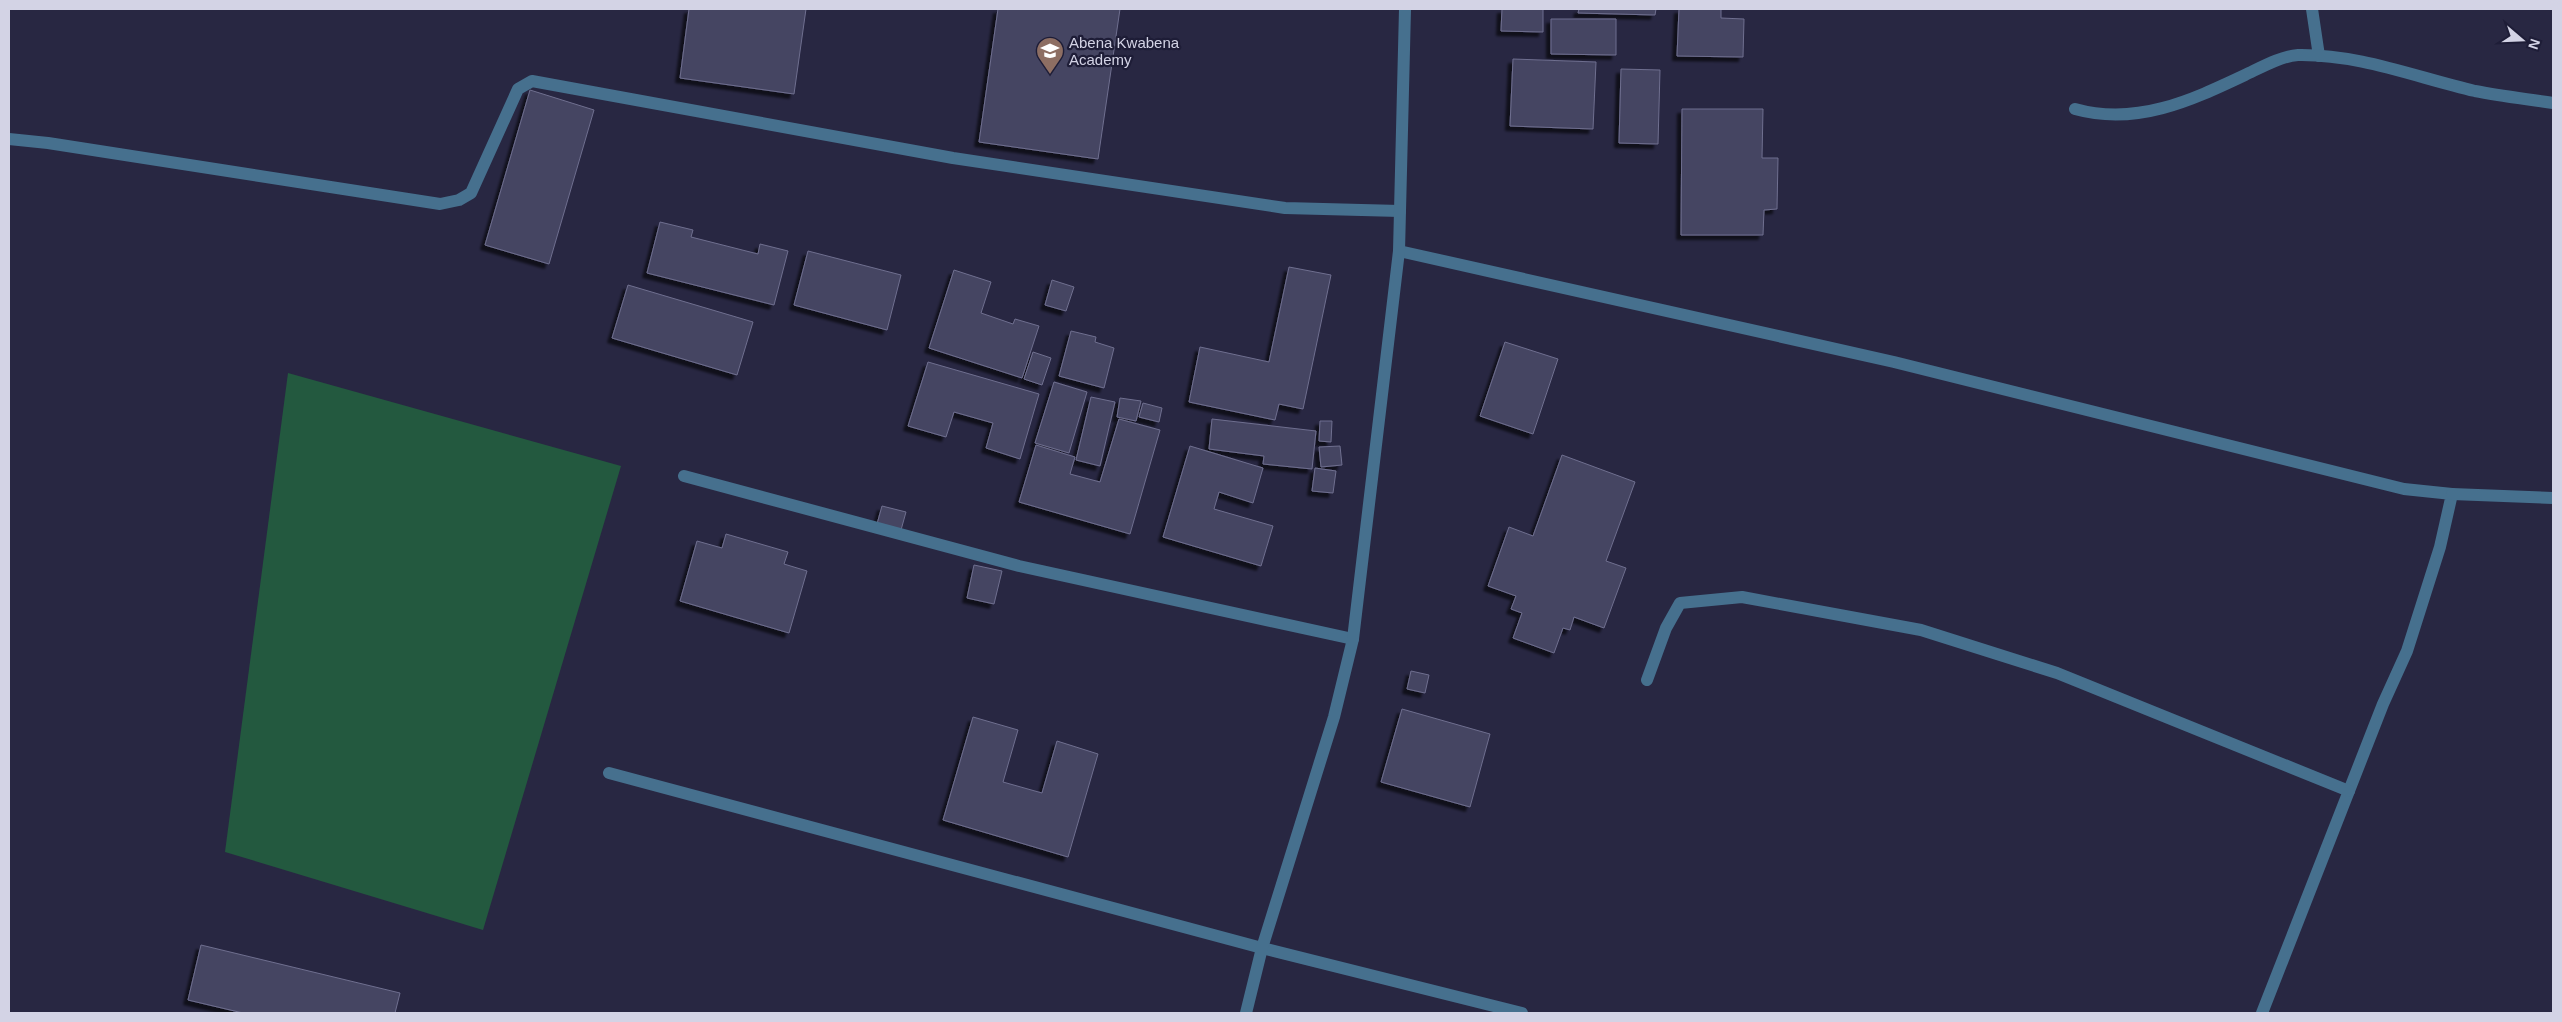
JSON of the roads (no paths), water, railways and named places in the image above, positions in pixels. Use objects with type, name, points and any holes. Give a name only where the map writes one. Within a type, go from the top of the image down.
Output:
[{"type":"street","points":[[1246,1013],[1262,948],[1334,717],[1353,640],[1399,252],[1405,9]]},
{"type":"street","points":[[2312,9],[2319,56]]},
{"type":"street","points":[[2075,109],[2099,116],[2135,115],[2198,98],[2260,68],[2295,55],[2354,59],[2476,91],[2553,103]]},
{"type":"street","points":[[9,139],[48,142],[440,204],[459,200],[470,193],[518,89],[532,81],[953,158],[1285,208],[1400,211]]},
{"type":"street","points":[[1399,252],[1894,362],[2404,489],[2452,494],[2553,498]]},
{"type":"street","points":[[684,476],[1019,566],[1353,640]]},
{"type":"street","points":[[2262,1013],[2410,642],[2440,547],[2452,494]]},
{"type":"street","points":[[1647,680],[1666,628],[1680,603],[1742,597],[1921,630],[2048,670],[2349,791]]},
{"type":"street","points":[[609,773],[1262,948],[1522,1013]]},
{"type":"place","name":"Abena Kwabena Academy","points":[[1050,75]]}]
